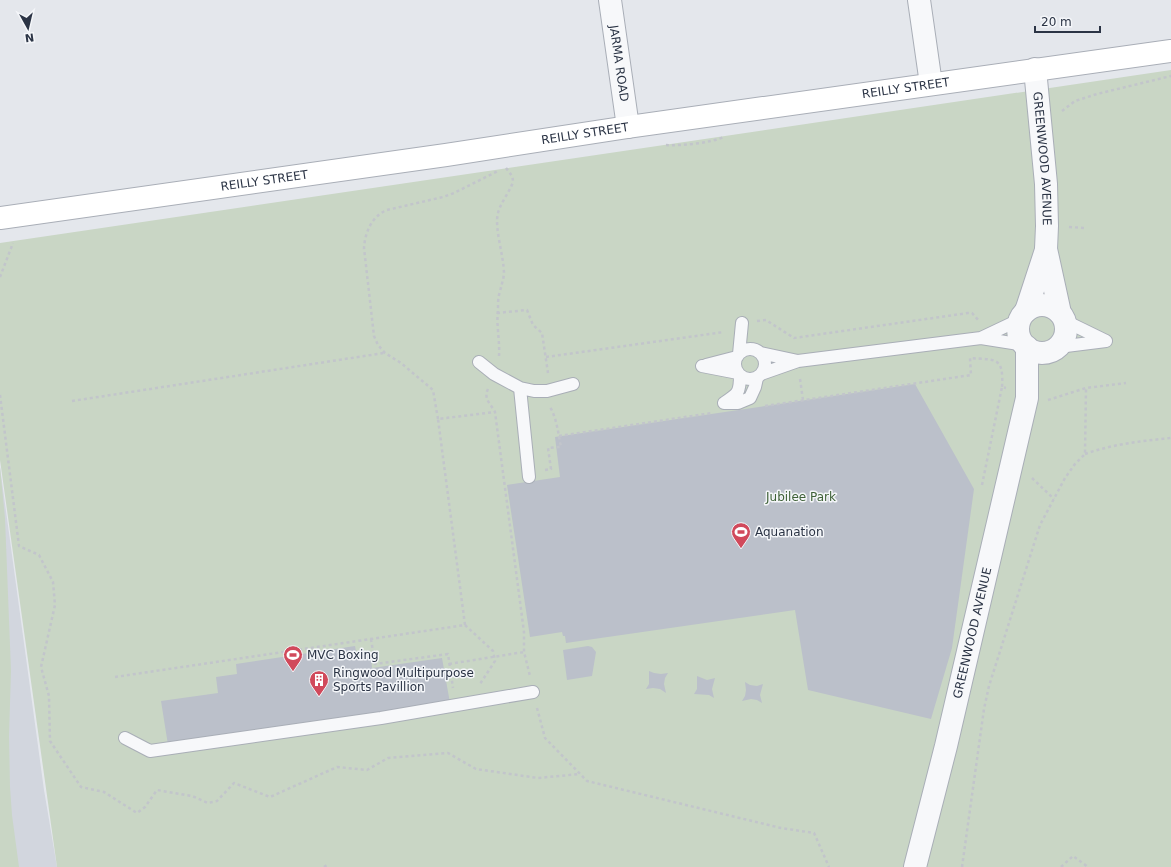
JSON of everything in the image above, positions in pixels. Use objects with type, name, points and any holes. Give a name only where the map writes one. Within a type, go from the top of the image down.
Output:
[{"type":"street","name":"JARMA ROAD","points":[[610,0],[628,127]]},
{"type":"street","points":[[919,0],[931,84]]},
{"type":"street","name":"REILLY STREET","points":[[0,218],[446,155],[628,127],[1171,51]]},
{"type":"street","name":"GREENWOOD AVENUE","points":[[1035,69],[1046,184],[1046,249],[1062,317]]},
{"type":"street","name":"GREENWOOD AVENUE","points":[[1023,315],[1046,249]]},
{"type":"street","points":[[1043,305],[1052,308],[1062,317],[1066,330],[1064,339],[1057,348],[1048,352],[1041,353],[1033,351],[1026,346],[1020,337],[1018,328],[1023,315],[1034,306],[1043,305]]},
{"type":"street","name":"GREENWOOD AVENUE","points":[[914,867],[946,746],[1027,398],[1026,346]]},
{"type":"street","name":"GREENWOOD AVENUE","points":[[1027,398],[1057,348]]},
{"type":"lane","points":[[981,338],[1023,315]]},
{"type":"lane","points":[[1057,348],[1106,341],[1062,317]]},
{"type":"lane","points":[[742,322],[758,352],[763,357],[765,366],[750,398],[738,403],[724,404],[736,396],[740,387],[739,374],[735,365],[738,355],[742,322]]},
{"type":"lane","points":[[798,361],[747,350],[738,355],[702,366],[739,374],[748,379],[798,361],[981,338],[1026,346]]},
{"type":"lane","points":[[479,362],[494,374],[520,388],[534,391],[547,391],[573,384]]},
{"type":"lane","points":[[520,388],[529,477]]},
{"type":"lane","points":[[126,738],[150,751],[381,718],[533,692]]},
{"type":"path","points":[[1058,114],[1075,101],[1097,94],[1171,76]]},
{"type":"path","points":[[662,145],[678,145],[714,140],[723,138],[728,134]]},
{"type":"path","points":[[479,686],[495,661],[493,652],[465,625],[433,390],[401,363],[385,353],[378,345],[374,336],[364,248],[369,226],[379,213],[443,197],[454,193],[494,172],[507,168],[513,178],[513,182],[498,213],[499,236],[504,274],[497,313],[499,359],[486,393],[489,404],[495,412],[524,632],[524,652],[545,738],[587,780],[781,828],[814,833],[830,867]]},
{"type":"path","points":[[0,277],[13,244]]},
{"type":"path","points":[[546,357],[726,332],[725,325],[766,320],[794,338],[968,312],[972,313],[981,322]]},
{"type":"path","points":[[72,402],[385,353]]},
{"type":"path","points":[[764,406],[972,375],[970,358],[998,361],[1001,365],[1002,387]]},
{"type":"path","points":[[1027,398],[1041,402],[1086,388],[1126,383]]},
{"type":"path","points":[[1085,454],[1086,388]]},
{"type":"path","points":[[0,395],[19,546],[39,555],[53,582],[55,605],[41,667],[49,696],[50,741],[81,787],[104,792],[137,813],[145,807],[157,790],[192,796],[208,803],[217,801],[234,783],[270,797],[337,767],[367,770],[388,758],[448,753],[476,769],[538,778],[580,774]]},
{"type":"path","points":[[438,419],[495,412]]},
{"type":"path","points":[[559,436],[716,413]]},
{"type":"path","points":[[962,867],[984,709],[989,686],[1040,525],[1065,478],[1075,464],[1085,454],[1098,449],[1133,442],[1171,438]]},
{"type":"path","points":[[115,677],[465,625]]},
{"type":"path","points":[[371,639],[375,664],[448,654],[454,693]]},
{"type":"path","points":[[449,664],[524,652]]},
{"type":"path","points":[[1061,867],[1073,856],[1088,867]]},
{"type":"shaded area","points":[[0,467],[44,790],[57,867],[0,867]]},
{"type":"green space","name":"Jubilee Park","points":[[1171,70],[1171,867],[57,867],[0,460],[0,243]]},
{"type":"green space","points":[[0,467],[5,518],[11,671],[9,736],[10,787],[19,867],[0,867]]},
{"type":"building","name":"Aquanation","points":[[915,384],[974,489],[952,648],[931,719],[808,690],[795,610],[566,643],[565,636],[563,636],[562,632],[530,637],[507,485],[560,477],[555,437]]},
{"type":"building","name":"Ringwood Multipurpose Sports Pavillion","points":[[355,646],[357,656],[371,654],[372,668],[442,658],[450,703],[168,745],[161,701],[218,693],[216,677],[237,674],[236,664]]},
{"type":"building","points":[[588,646],[592,647],[596,652],[592,676],[567,680],[563,650]]},
{"type":"building","points":[[649,671],[661,674],[668,673],[664,684],[666,693],[660,689],[646,689],[649,684]]},
{"type":"building","points":[[697,676],[707,680],[715,678],[712,689],[714,698],[709,695],[694,694],[697,689]]},
{"type":"building","points":[[745,682],[750,685],[757,686],[763,684],[760,695],[762,703],[751,699],[742,701],[746,690]]},
{"type":"place","name":"Aquanation","points":[[741,549]]},
{"type":"place","name":"MVC Boxing","points":[[293,672]]},
{"type":"place","name":"Ringwood Multipurpose Sports Pavillion","points":[[319,697]]}]
